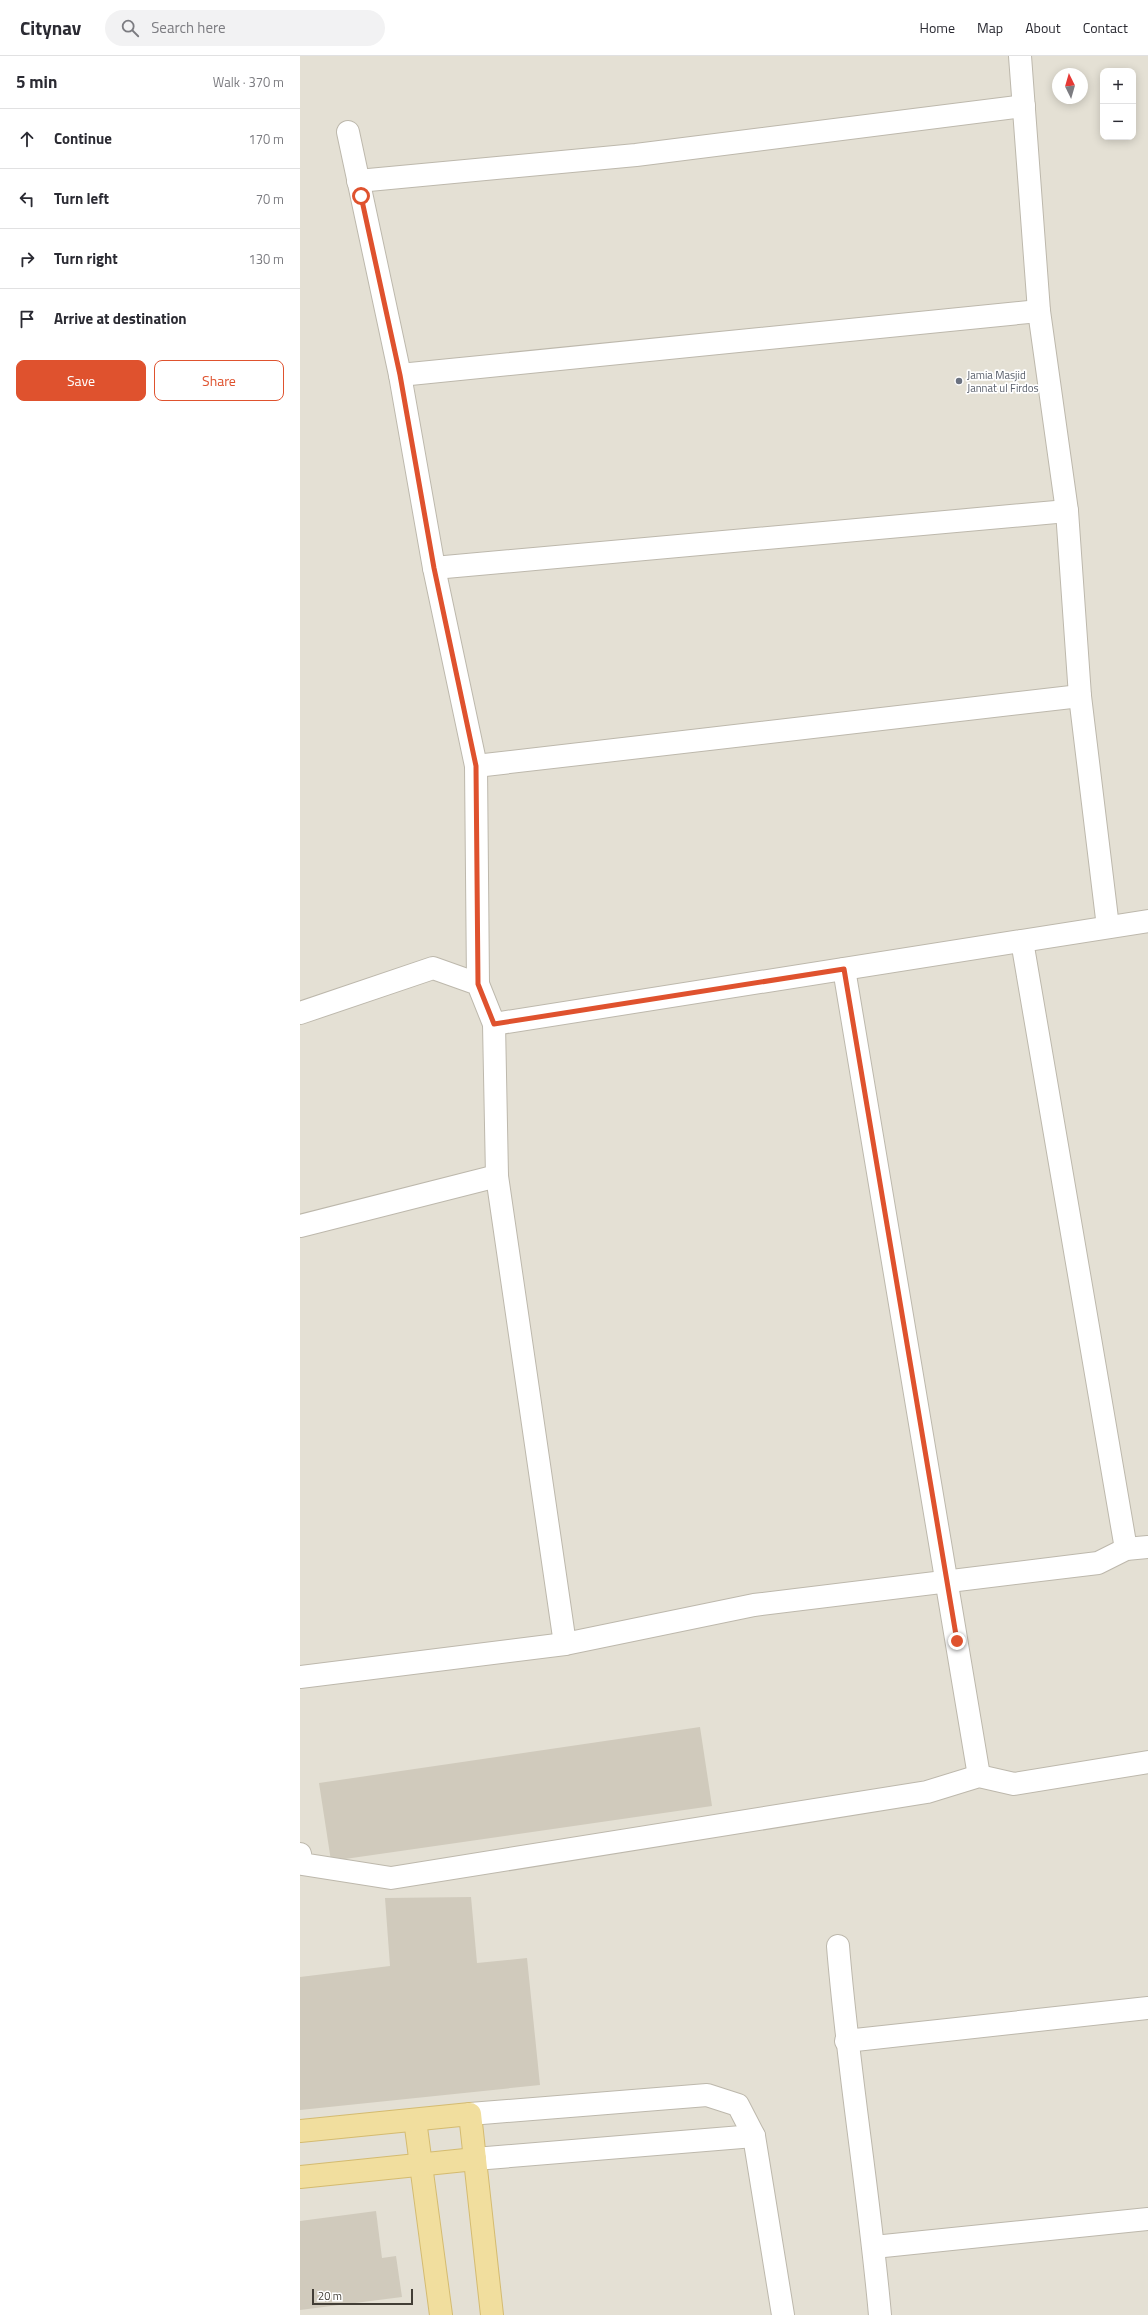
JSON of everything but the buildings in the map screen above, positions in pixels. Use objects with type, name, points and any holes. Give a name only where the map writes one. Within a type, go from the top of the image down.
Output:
[{"type":"main road","points":[[300,2131],[470,2114],[492,2315]]},
{"type":"main road","points":[[415,2120],[441,2315]]},
{"type":"main road","points":[[300,2178],[475,2159]]},
{"type":"street","points":[[1020,56],[1039,311],[1067,511],[1080,696],[1108,927]]},
{"type":"street","points":[[358,181],[636,155],[1024,106]]},
{"type":"street","points":[[348,132],[400,375],[434,568],[476,766],[478,984],[494,1024],[497,1176],[565,1644]]},
{"type":"street","points":[[400,375],[1039,311]]},
{"type":"street","points":[[434,568],[1067,511]]},
{"type":"street","points":[[476,766],[1080,696]]},
{"type":"street","points":[[494,1024],[1148,921]]},
{"type":"street","points":[[1022,941],[1126,1549]]},
{"type":"street","points":[[300,1013],[433,968],[478,984]]},
{"type":"street","points":[[844,969],[979,1776]]},
{"type":"street","points":[[300,1226],[497,1176]]},
{"type":"street","points":[[300,1677],[565,1644],[754,1604],[1098,1563],[1126,1549],[1148,1548]]},
{"type":"street","points":[[300,1854],[302,1864],[391,1878],[927,1792],[979,1776],[1014,1784],[1148,1762]]},
{"type":"street","points":[[838,1946],[846,2041],[874,2247],[880,2315]]},
{"type":"street","points":[[846,2041],[1148,2008]]},
{"type":"street","points":[[470,2114],[707,2095],[738,2105],[754,2136],[783,2315]]},
{"type":"street","points":[[475,2159],[754,2136]]},
{"type":"street","points":[[874,2247],[1148,2219]]},
{"type":"shaded area","points":[[300,56],[1148,56],[1148,2315],[300,2315]]},
{"type":"place","name":"Jamia Masjid Jannat ul Firdos","points":[[959,381]]},
{"type":"route","points":[[361,196],[400,375],[434,568],[476,766],[478,984],[494,1024],[844,969],[957,1641]]}]
